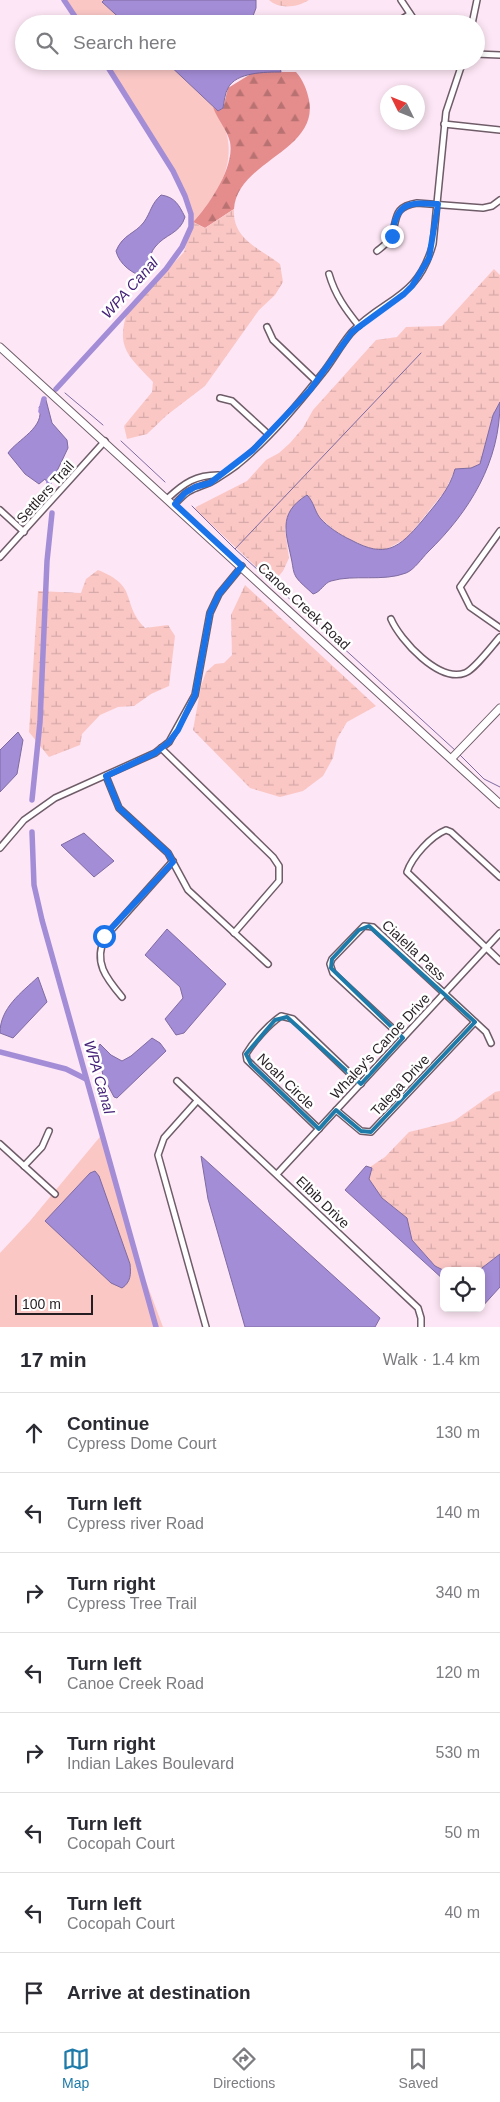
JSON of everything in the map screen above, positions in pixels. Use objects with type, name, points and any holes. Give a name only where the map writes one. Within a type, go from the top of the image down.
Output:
[{"type":"main road","name":"Canoe Creek Road","points":[[0,347],[175,504],[500,804]]},
{"type":"main road","points":[[452,758],[500,708]]},
{"type":"street","points":[[401,0],[410,14]]},
{"type":"street","points":[[474,15],[478,0]]},
{"type":"street","points":[[485,54],[500,55]]},
{"type":"street","points":[[175,504],[185,493],[195,487],[210,483],[219,475],[235,466],[268,434],[316,382],[352,332],[404,294],[421,273],[429,258],[433,244],[444,124],[460,70]]},
{"type":"street","points":[[444,124],[500,130]]},
{"type":"street","points":[[377,251],[388,242],[392,236],[394,220],[401,209],[409,204],[438,204],[483,208],[492,206],[500,200]]},
{"type":"street","points":[[329,274],[332,286],[344,309],[359,326]]},
{"type":"street","points":[[267,327],[273,340],[316,382]]},
{"type":"street","points":[[220,398],[232,401],[268,434]]},
{"type":"street","name":"Settlers Trail","points":[[0,557],[105,441]]},
{"type":"street","points":[[168,498],[189,480],[208,475],[219,475]]},
{"type":"street","points":[[0,510],[24,532]]},
{"type":"street","points":[[500,531],[460,587],[470,607],[500,628]]},
{"type":"street","points":[[495,539],[500,543]]},
{"type":"street","points":[[0,848],[24,820],[55,798],[106,776],[169,742],[178,730],[195,695],[210,613],[219,594],[242,566]]},
{"type":"street","points":[[391,619],[397,632],[429,664],[443,673],[456,675],[466,673],[500,637]]},
{"type":"street","points":[[161,748],[273,857],[279,866],[279,881],[234,933]]},
{"type":"street","points":[[106,776],[119,808],[168,853],[188,890],[268,964]]},
{"type":"street","points":[[500,877],[451,832],[446,830],[438,834],[426,846],[410,864],[408,872],[500,961]]},
{"type":"street","points":[[122,996],[105,978],[99,956],[104,936],[173,862]]},
{"type":"street","name":"Cialella Pass","points":[[403,1038],[333,973],[330,964],[332,959],[364,926],[374,927],[486,1032],[491,1043]]},
{"type":"street","name":"Whaley's Canoe Drive","points":[[277,1174],[500,933]]},
{"type":"street","name":"Noah Circle","points":[[319,1129],[247,1060],[246,1054],[249,1049],[275,1020],[281,1016],[293,1019],[361,1084]]},
{"type":"street","name":"Talega Drive","points":[[336,1110],[361,1132],[371,1132],[475,1022]]},
{"type":"street","name":"Elbib Drive","points":[[176,1081],[418,1308],[422,1318],[421,1327]]},
{"type":"street","points":[[197,1101],[164,1138],[158,1155],[206,1327]]},
{"type":"street","points":[[24,1166],[42,1147],[49,1131]]},
{"type":"street","points":[[0,1144],[55,1194]]},
{"type":"highlighted area","points":[[369,926],[475,1022],[371,1132],[361,1131],[336,1110],[319,1129],[251,1064],[246,1054],[275,1020],[287,1017],[361,1084],[403,1038],[331,968],[332,959],[359,930]]},
{"type":"green space","points":[[64,0],[104,0],[102,2],[116,15],[74,15]]},
{"type":"green space","points":[[269,0],[309,0],[300,4],[284,6]]},
{"type":"green space","points":[[111,70],[175,70],[213,106],[222,122],[227,137],[229,152],[227,167],[214,195],[193,222],[183,186]]},
{"type":"green space","points":[[254,72],[296,72],[303,82],[307,93],[309,117],[302,132],[248,179],[238,193],[234,209],[205,228],[193,222],[213,196],[225,174],[231,152],[229,137],[213,107],[218,111],[223,108],[228,88]]},
{"type":"green space","points":[[234,209],[237,228],[248,242],[280,264],[283,282],[275,295],[259,310],[205,386],[167,415],[147,434],[127,439],[124,426],[152,392],[153,382],[127,352],[123,336],[127,313],[184,252],[193,222],[205,228]]},
{"type":"green space","points":[[494,269],[500,275],[500,402],[493,415],[480,464],[471,468],[455,470],[445,491],[407,538],[385,550],[373,551],[339,534],[320,518],[306,495],[289,513],[285,529],[289,558],[283,571],[273,583],[195,509],[196,507],[247,481],[266,460],[279,453],[290,443],[303,428],[313,410],[376,340],[397,337],[406,327],[442,326]]},
{"type":"green space","points":[[98,570],[111,576],[125,589],[133,610],[145,628],[168,625],[175,636],[169,686],[151,694],[134,706],[118,707],[100,715],[82,734],[80,745],[49,757],[29,732],[38,591],[81,593],[86,579]]},
{"type":"green space","points":[[245,585],[376,706],[347,722],[337,739],[333,758],[323,776],[303,791],[280,797],[250,788],[193,730],[201,686],[206,672],[215,664],[224,663],[232,655],[231,615]]},
{"type":"green space","points":[[500,1091],[500,1254],[483,1267],[440,1268],[435,1266],[412,1240],[409,1225],[397,1210],[382,1198],[369,1179],[372,1169],[370,1167],[385,1157],[409,1132],[454,1121],[495,1092]]},
{"type":"green space","points":[[104,1132],[139,1263],[163,1327],[0,1327],[0,1253],[30,1221]]},
{"type":"shaded area","points":[[104,0],[256,0],[256,8],[253,15],[116,15],[102,2]]},
{"type":"shaded area","points":[[175,70],[281,70],[281,72],[252,74],[238,79],[228,88],[223,108],[218,111]]},
{"type":"shaded area","points":[[161,195],[176,202],[185,217],[180,227],[153,250],[146,277],[136,274],[127,268],[120,260],[116,251],[122,241],[144,222]]},
{"type":"shaded area","points":[[46,400],[52,423],[67,440],[68,448],[57,471],[47,482],[45,479],[39,484],[25,474],[8,453],[35,427],[40,414],[39,407]]},
{"type":"shaded area","points":[[500,402],[499,424],[495,445],[480,484],[457,520],[412,569],[397,576],[349,578],[331,581],[313,594],[296,577],[286,534],[286,526],[287,517],[297,502],[307,495],[320,518],[338,533],[363,546],[374,549],[391,548],[406,538],[432,509],[446,490],[455,469],[471,468],[480,464],[493,415]]},
{"type":"shaded area","points":[[18,732],[23,740],[17,774],[0,792],[0,750]]},
{"type":"shaded area","points":[[84,833],[114,861],[94,877],[61,845]]},
{"type":"shaded area","points":[[167,929],[226,984],[184,1033],[176,1035],[165,1019],[183,998],[180,987],[145,955]]},
{"type":"shaded area","points":[[38,977],[47,1002],[13,1038],[0,1033],[1,1024],[8,1009],[19,995]]},
{"type":"shaded area","points":[[152,1038],[160,1043],[166,1051],[117,1098],[114,1097],[103,1076],[98,1048],[100,1044],[111,1055],[122,1061],[131,1056]]},
{"type":"shaded area","points":[[201,1156],[380,1318],[375,1327],[245,1327],[208,1199]]},
{"type":"shaded area","points":[[366,1166],[372,1168],[369,1179],[382,1198],[407,1218],[412,1240],[435,1266],[440,1268],[440,1276],[345,1190]]},
{"type":"shaded area","points":[[95,1171],[99,1176],[130,1264],[130,1278],[122,1288],[111,1283],[45,1221],[90,1173]]},
{"type":"shaded area","points":[[500,1254],[500,1287],[485,1304],[485,1267],[483,1267]]},
{"type":"waterway","name":"WPA Canal","points":[[64,0],[74,15]]},
{"type":"waterway","name":"WPA Canal","points":[[56,389],[166,269],[182,247],[191,227],[191,214],[173,171],[110,70]]},
{"type":"waterway","points":[[192,506],[235,549],[421,353]]},
{"type":"waterway","points":[[65,393],[103,425]]},
{"type":"waterway","name":"WPA Canal","points":[[41,411],[44,399]]},
{"type":"waterway","points":[[121,441],[165,482]]},
{"type":"waterway","name":"WPA Canal","points":[[48,473],[50,493]]},
{"type":"waterway","name":"WPA Canal","points":[[32,800],[40,722],[47,561],[52,513]]},
{"type":"waterway","points":[[235,549],[456,751]]},
{"type":"waterway","points":[[459,754],[484,779],[500,787]]},
{"type":"waterway","name":"WPA Canal","points":[[32,832],[34,885],[42,920],[156,1327]]},
{"type":"waterway","points":[[0,1052],[66,1069],[86,1079]]},
{"type":"route","points":[[104,936],[173,862],[168,853],[119,808],[106,776],[155,753],[169,742],[178,730],[195,695],[210,613],[219,594],[242,566],[175,504],[185,493],[195,487],[210,483],[219,475],[235,466],[253,450],[310,390],[352,332],[412,286],[429,258],[437,222],[438,204],[409,204],[401,209],[396,214],[392,236]]}]
